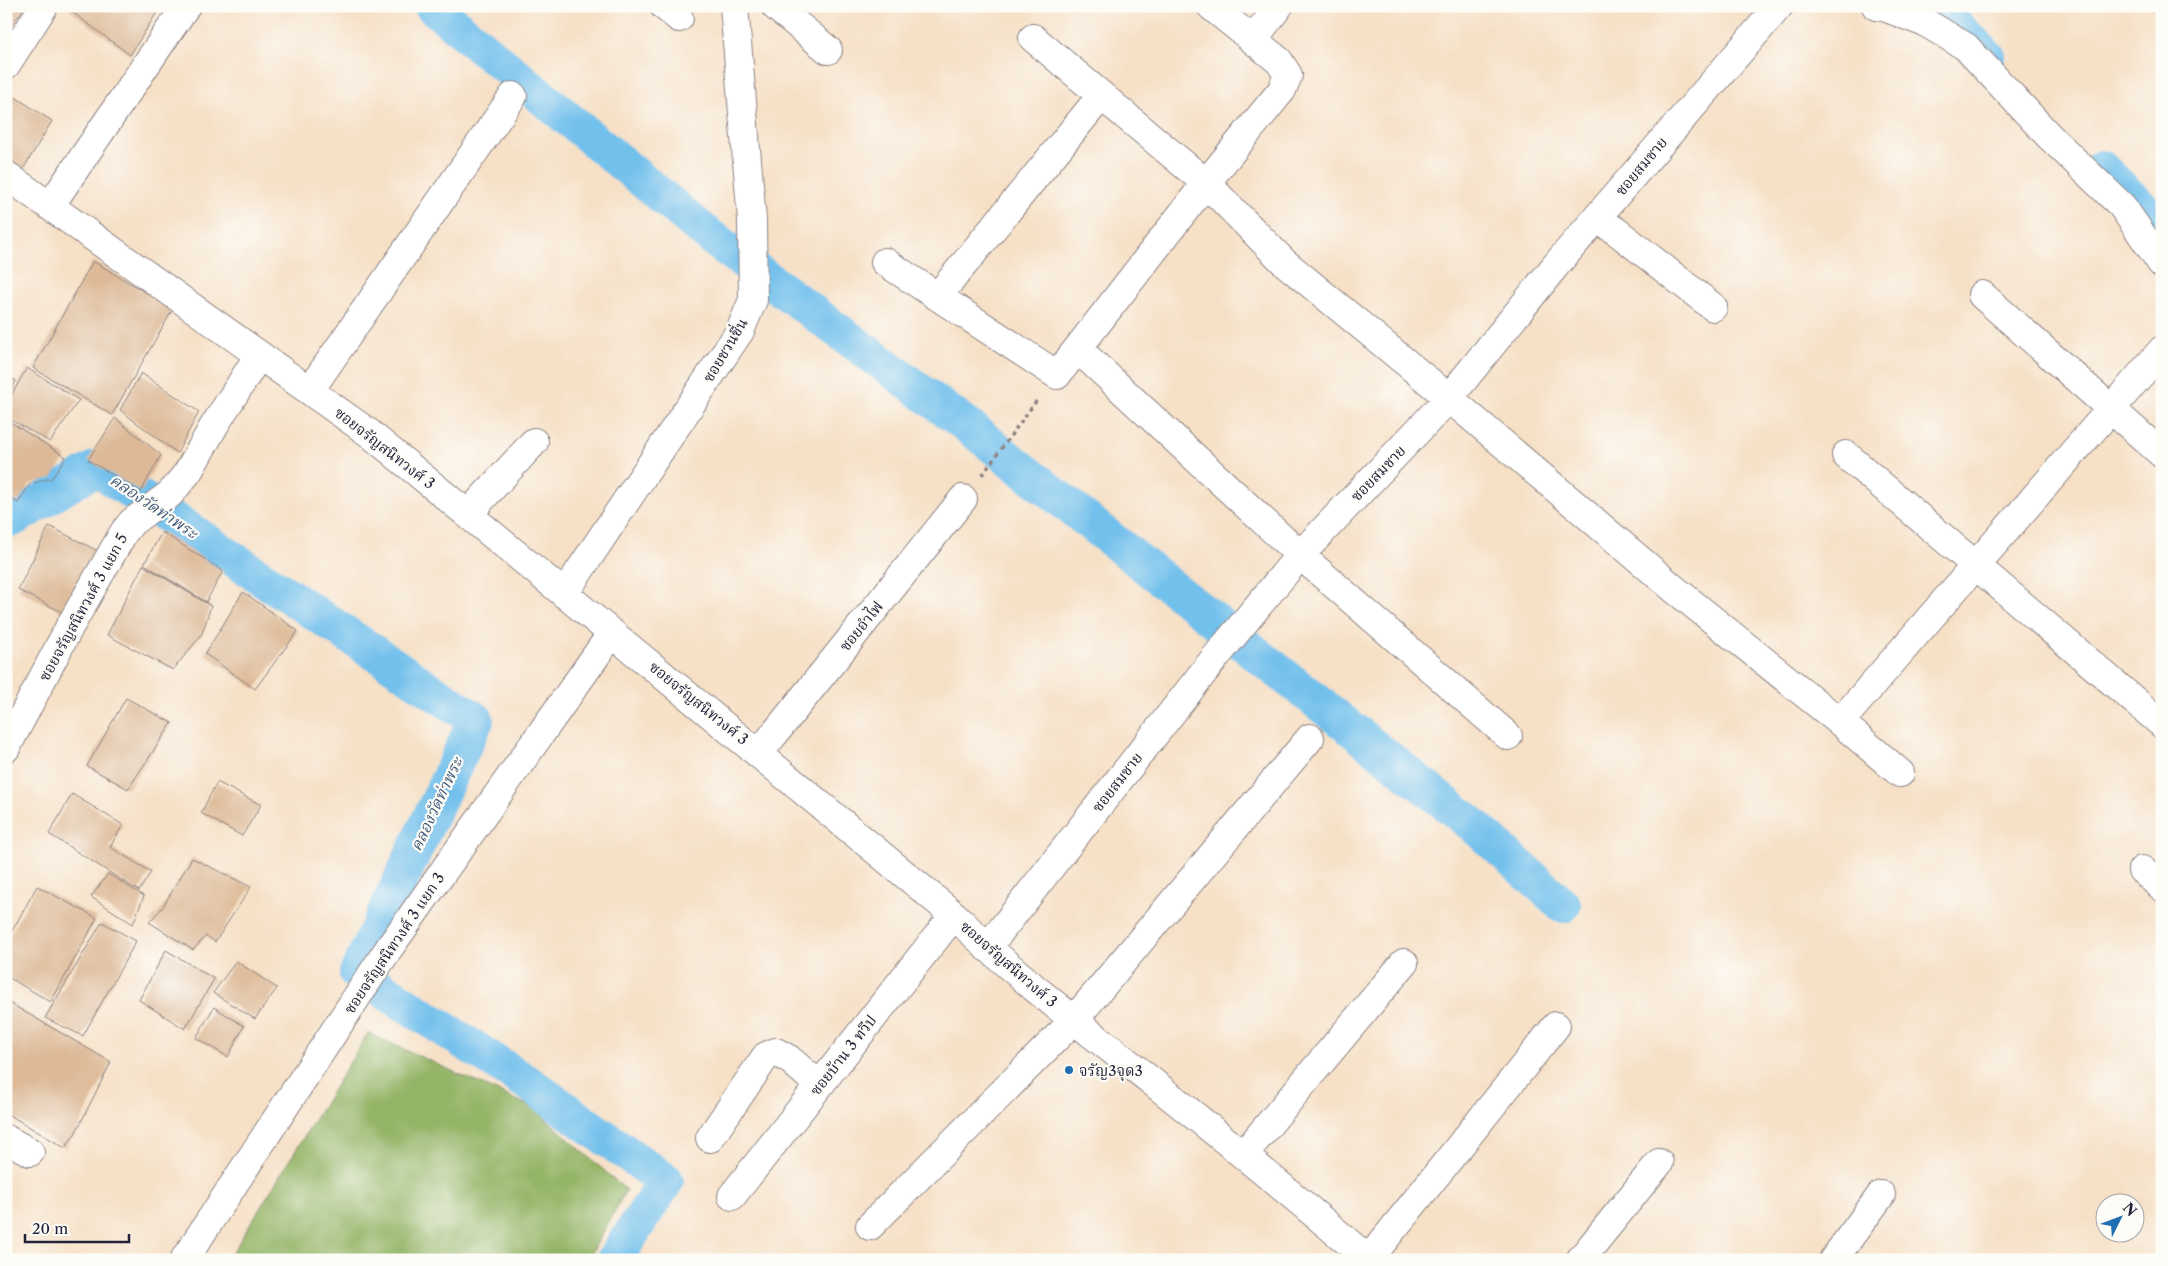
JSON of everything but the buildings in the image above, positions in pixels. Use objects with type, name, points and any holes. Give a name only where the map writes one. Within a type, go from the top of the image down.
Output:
[{"type":"street","points":[[6,65],[44,6]]},
{"type":"street","points":[[50,206],[186,6]]},
{"type":"street","name":"ซอยชวนชื่น","points":[[564,594],[740,331],[753,300],[752,220],[734,6]]},
{"type":"street","points":[[775,6],[828,50]]},
{"type":"street","points":[[884,262],[1057,376],[1206,183],[1282,90],[1288,75],[1279,60],[1211,6]]},
{"type":"street","points":[[1253,40],[1279,6]]},
{"type":"street","name":"ซอยสมชาย","points":[[987,948],[1214,659],[1300,554],[1449,398],[1556,265],[1779,6]]},
{"type":"street","points":[[1876,6],[1884,7],[1928,24],[1966,47],[2048,136],[2122,206],[2162,264]]},
{"type":"street","points":[[1033,38],[1206,183],[1284,262],[1674,588],[1900,773]]},
{"type":"street","points":[[310,390],[514,96]]},
{"type":"street","points":[[938,296],[1101,96]]},
{"type":"street","name":"ซอยจรัญสนิทวงศ์ 3","points":[[6,175],[369,433],[759,752],[954,915],[987,948],[1074,1020],[1244,1154],[1355,1255]]},
{"type":"street","points":[[1598,218],[1713,307]]},
{"type":"street","points":[[1982,295],[2162,454]]},
{"type":"street","points":[[1078,349],[1300,554],[1508,736]]},
{"type":"street","points":[[1840,722],[2162,350]]},
{"type":"street","name":"ซอยจรัญสนิทวงศ์ 3 แยก 5","points":[[6,748],[70,626],[124,532],[132,522],[170,494],[188,472],[214,426],[259,355]]},
{"type":"street","points":[[468,514],[534,442]]},
{"type":"street","points":[[1846,455],[2162,724]]},
{"type":"street","name":"ซอยอำไฟ","points":[[759,752],[962,499]]},
{"type":"street","name":"ซอยจรัญสนิทวงศ์ 3 แยก 3","points":[[184,1260],[387,951],[612,633]]},
{"type":"street","points":[[870,1226],[1074,1020],[1310,738]]},
{"type":"street","name":"ซอยบ้าน 3 ทวีป","points":[[732,1196],[954,915]]},
{"type":"street","points":[[1244,1154],[1404,963]]},
{"type":"street","points":[[1355,1255],[1556,1026]]},
{"type":"street","points":[[710,1138],[766,1056],[776,1052],[789,1059],[819,1086]]},
{"type":"street","points":[[6,1139],[30,1152]]},
{"type":"street","points":[[1580,1260],[1659,1163]]},
{"type":"street","points":[[1833,1260],[1881,1195]]},
{"type":"path","points":[[993,461],[1021,421]]},
{"type":"green space","points":[[368,1033],[534,1108],[626,1190],[588,1260],[228,1260]]},
{"type":"waterway","points":[[432,6],[712,238],[969,427],[1472,824],[1563,905]]},
{"type":"waterway","points":[[1935,6],[1988,57]]},
{"type":"waterway","points":[[2101,168],[2162,227]]},
{"type":"waterway","name":"คลองวัดท่าพระ","points":[[6,517],[13,519],[96,468],[476,720],[357,973],[531,1085],[666,1181],[614,1260]]},
{"type":"place","name":"จรัญ3จุด3","points":[[1069,1070]]}]
